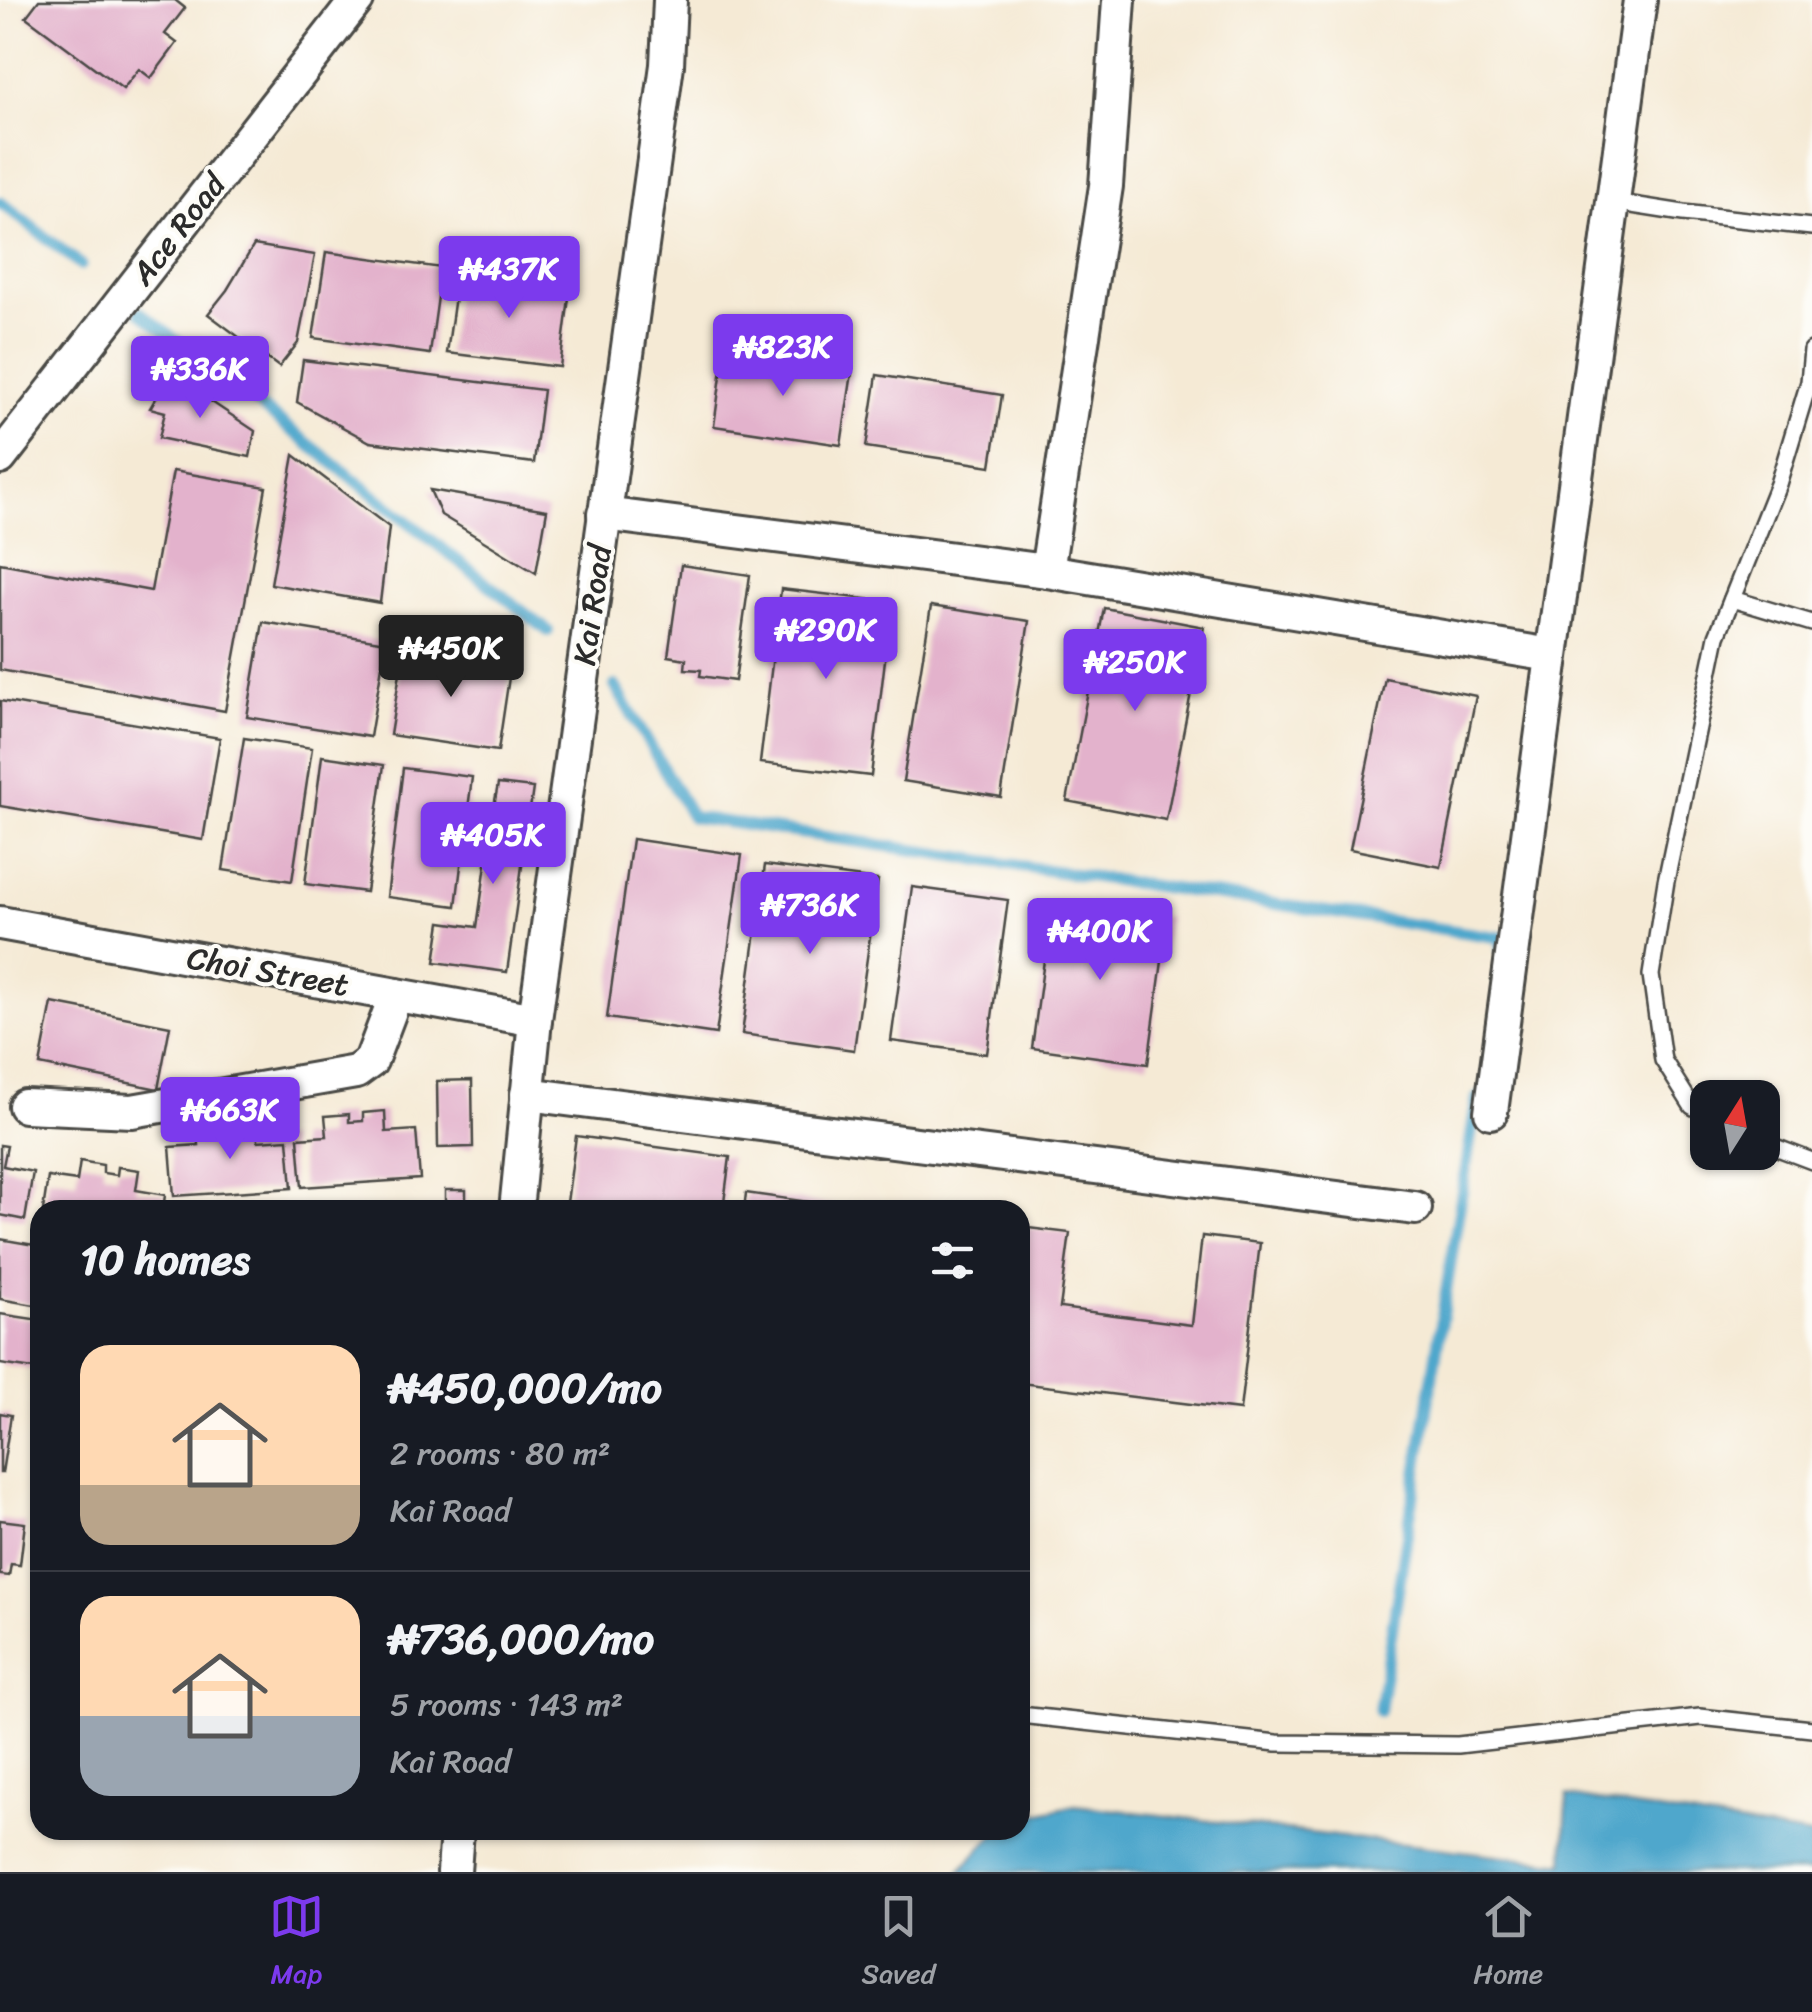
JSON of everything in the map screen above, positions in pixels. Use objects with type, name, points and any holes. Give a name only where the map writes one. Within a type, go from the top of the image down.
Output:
[{"type":"street","name":"Ace Road","points":[[0,458],[357,0]]},
{"type":"street","name":"Kai Road","points":[[517,1200],[535,1020],[666,65],[670,0]]},
{"type":"street","points":[[1048,571],[1106,186],[1119,0]]},
{"type":"street","points":[[1491,1112],[1640,0]]},
{"type":"street","points":[[604,514],[1048,571],[1551,655]]},
{"type":"street","name":"Choi Street","points":[[0,923],[535,1020]]},
{"type":"street","points":[[25,1106],[132,1111],[356,1072],[371,1061],[396,994]]},
{"type":"street","points":[[527,1094],[1415,1208]]},
{"type":"street","points":[[454,1872],[457,1840]]},
{"type":"lane","points":[[1613,202],[1812,227]]},
{"type":"lane","points":[[1690,1103],[1663,1060],[1651,975],[1666,881],[1716,636],[1778,484],[1809,382],[1812,350]]},
{"type":"lane","points":[[1732,599],[1812,623]]},
{"type":"lane","points":[[1780,1149],[1812,1161]]},
{"type":"lane","points":[[1030,1716],[1277,1744],[1458,1745],[1700,1717],[1812,1728]]},
{"type":"water","points":[[1567,1796],[1812,1836],[1812,1872],[959,1872],[989,1840],[1030,1840],[1030,1816],[1075,1805],[1564,1863]]},
{"type":"building","points":[[39,0],[175,0],[185,8],[165,34],[177,43],[151,78],[139,69],[123,89],[26,17]]},
{"type":"building","points":[[254,245],[315,255],[298,343],[279,367],[208,314]]},
{"type":"building","points":[[326,252],[442,268],[430,354],[313,338]]},
{"type":"building","points":[[458,275],[570,290],[560,367],[447,353]]},
{"type":"building","points":[[724,354],[852,373],[841,445],[714,426]]},
{"type":"building","points":[[303,360],[543,390],[534,463],[370,442],[297,402]]},
{"type":"building","points":[[170,374],[255,431],[250,457],[159,438],[165,412],[150,408]]},
{"type":"building","points":[[877,375],[1002,395],[991,466],[866,447]]},
{"type":"building","points":[[294,455],[389,527],[380,603],[271,584]]},
{"type":"building","points":[[173,471],[266,487],[225,711],[0,670],[0,563],[151,591]]},
{"type":"building","points":[[430,490],[547,510],[536,573],[441,515]]},
{"type":"building","points":[[681,565],[750,575],[735,681],[700,676],[701,670],[685,669],[686,659],[668,656]]},
{"type":"building","points":[[781,589],[892,602],[871,776],[760,763]]},
{"type":"building","points":[[931,606],[1029,621],[1001,797],[903,781]]},
{"type":"building","points":[[1104,608],[1204,627],[1166,820],[1067,801]]},
{"type":"building","points":[[263,622],[386,642],[370,737],[247,717]]},
{"type":"building","points":[[404,648],[511,664],[498,751],[390,735]]},
{"type":"building","points":[[1385,678],[1476,696],[1441,867],[1350,849]]},
{"type":"building","points":[[0,701],[220,738],[203,840],[0,806]]},
{"type":"building","points":[[244,738],[312,748],[292,881],[223,870]]},
{"type":"building","points":[[322,756],[384,765],[366,892],[305,884]]},
{"type":"building","points":[[403,768],[472,777],[456,906],[387,897]]},
{"type":"building","points":[[498,784],[533,788],[507,972],[435,962],[441,922],[477,927],[487,857],[474,855],[479,817],[492,818]]},
{"type":"building","points":[[632,839],[742,855],[716,1034],[607,1018]]},
{"type":"building","points":[[765,865],[878,880],[854,1050],[742,1034]]},
{"type":"building","points":[[912,887],[1008,900],[987,1054],[891,1041]]},
{"type":"building","points":[[1052,902],[1168,917],[1148,1064],[1032,1048]]},
{"type":"building","points":[[52,1003],[170,1026],[158,1089],[40,1065]]},
{"type":"building","points":[[472,1080],[473,1147],[438,1148],[437,1081]]},
{"type":"building","points":[[385,1111],[386,1132],[416,1130],[420,1179],[302,1187],[298,1138],[327,1136],[325,1116],[349,1114],[349,1122],[363,1121],[363,1113]]},
{"type":"building","points":[[257,1120],[258,1141],[288,1139],[292,1188],[174,1196],[170,1147],[199,1145],[197,1125],[222,1123],[222,1131],[236,1130],[236,1122]]},
{"type":"building","points":[[576,1136],[730,1157],[724,1200],[567,1200]]},
{"type":"building","points":[[0,1145],[7,1146],[3,1166],[33,1172],[25,1220],[0,1215]]},
{"type":"building","points":[[80,1161],[103,1165],[103,1173],[117,1175],[118,1167],[139,1170],[136,1190],[165,1195],[164,1200],[45,1200],[48,1177],[77,1181]]},
{"type":"building","points":[[445,1190],[466,1190],[466,1200],[445,1200]]},
{"type":"building","points":[[746,1193],[795,1200],[745,1200]]},
{"type":"building","points":[[1030,1228],[1070,1233],[1060,1308],[1192,1325],[1202,1236],[1260,1243],[1240,1410],[1030,1384]]},
{"type":"building","points":[[0,1239],[30,1244],[30,1304],[0,1299]]},
{"type":"building","points":[[0,1314],[30,1318],[30,1368],[0,1364]]},
{"type":"building","points":[[0,1413],[11,1415],[2,1473],[0,1473]]},
{"type":"building","points":[[0,1520],[25,1523],[20,1565],[11,1564],[9,1576],[0,1575]]},
{"type":"waterway","points":[[0,202],[81,265]]},
{"type":"waterway","points":[[140,312],[548,631]]},
{"type":"waterway","points":[[615,686],[692,817],[1503,938],[1501,949]]},
{"type":"waterway","points":[[1379,1711],[1477,1098]]}]
